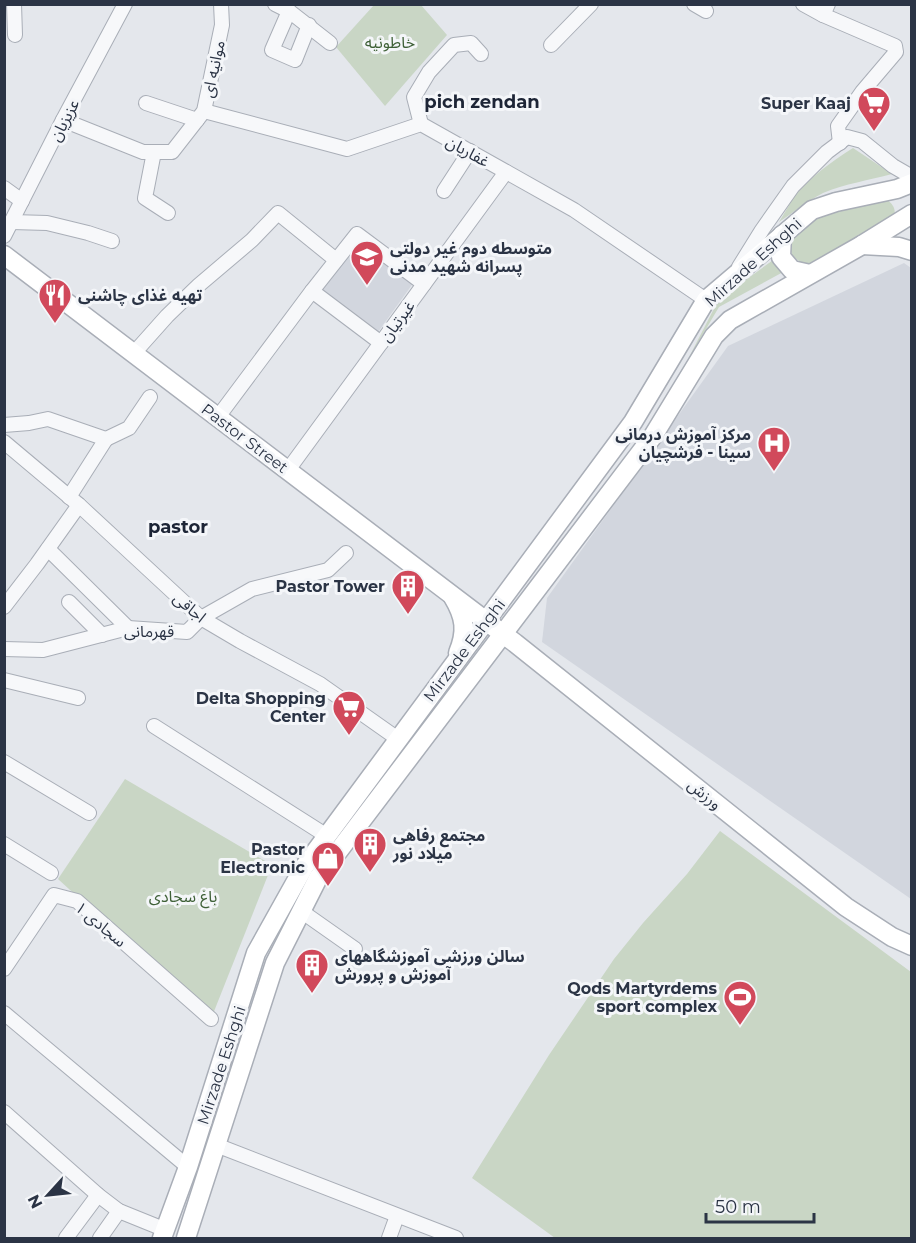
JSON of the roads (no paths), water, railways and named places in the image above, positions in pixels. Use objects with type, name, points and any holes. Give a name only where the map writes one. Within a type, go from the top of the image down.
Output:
[{"type":"main road","name":"Mirzade Eshghi","points":[[164,1234],[188,1167],[256,953],[304,867],[633,422],[705,300],[812,210],[836,202],[907,189]]},
{"type":"main road","name":"Mirzade Eshghi","points":[[186,1239],[275,963],[318,878],[653,436],[714,336],[730,320],[912,214]]},
{"type":"main road","points":[[782,235],[781,256],[792,270],[810,274]]},
{"type":"main road","points":[[862,245],[899,247],[912,251]]},
{"type":"main road","name":"Pastor Street","points":[[4,255],[486,621]]},
{"type":"main road","points":[[633,422],[653,436]]},
{"type":"main road","points":[[451,668],[464,634],[463,617],[452,596]]},
{"type":"main road","name":"ورزش","points":[[486,621],[846,907],[892,937],[912,946]]},
{"type":"street","points":[[14,4],[15,35]]},
{"type":"street","name":"عزیزیان","points":[[4,236],[125,4]]},
{"type":"street","name":"موانیه ای","points":[[154,152],[172,152],[201,116],[222,25],[221,4]]},
{"type":"street","points":[[275,4],[294,10],[330,43]]},
{"type":"street","points":[[551,45],[591,4]]},
{"type":"street","points":[[803,4],[825,10],[895,46],[896,52],[862,92],[838,126],[840,143]]},
{"type":"street","points":[[294,10],[272,50],[295,60],[309,25]]},
{"type":"street","points":[[146,103],[347,149],[421,124],[414,97],[429,72],[454,45],[471,43],[482,54]]},
{"type":"street","points":[[63,120],[143,152],[154,152],[145,198],[168,213]]},
{"type":"street","name":"غفاریان","points":[[421,124],[574,210],[705,300]]},
{"type":"street","points":[[734,275],[793,186],[827,152],[847,137],[862,141],[893,166],[912,177]]},
{"type":"street","points":[[444,191],[470,152]]},
{"type":"street","name":"غیرتیان","points":[[288,471],[506,172]]},
{"type":"street","points":[[4,188],[22,201]]},
{"type":"street","points":[[134,353],[167,316],[252,240],[278,213],[336,261]]},
{"type":"street","points":[[12,222],[47,223],[88,233],[112,242]]},
{"type":"street","points":[[218,417],[357,234],[424,284]]},
{"type":"street","points":[[312,291],[381,343]]},
{"type":"street","points":[[4,606],[48,549],[106,439],[129,428],[150,397]]},
{"type":"street","points":[[4,425],[48,419],[106,439]]},
{"type":"street","name":"اجاقی","points":[[4,442],[74,501],[201,618],[320,684],[398,739]]},
{"type":"street","points":[[48,549],[128,628]]},
{"type":"street","name":"قهرمانی","points":[[4,649],[44,650],[128,628],[187,632],[201,618],[252,589],[328,570],[346,553]]},
{"type":"street","points":[[69,602],[102,635]]},
{"type":"street","points":[[4,680],[78,698]]},
{"type":"street","points":[[154,726],[327,836]]},
{"type":"street","points":[[4,762],[89,813]]},
{"type":"street","points":[[4,844],[51,873]]},
{"type":"street","name":"سجادی ۱","points":[[4,969],[54,895],[76,901],[211,1019]]},
{"type":"street","points":[[301,911],[354,949]]},
{"type":"street","points":[[4,1013],[188,1167]]},
{"type":"street","points":[[4,1131],[9,1116],[98,1195],[120,1211],[164,1234]]},
{"type":"street","points":[[216,1145],[456,1239]]},
{"type":"street","points":[[66,1239],[98,1195]]},
{"type":"street","points":[[100,1239],[120,1211]]},
{"type":"street","points":[[389,1239],[397,1216]]},
{"type":"place","name":"Super Kaaj","points":[[874,132]]},
{"type":"place","name":"متوسطه دوم غیر دولتی پسرانه شهید مدنی","points":[[367,286]]},
{"type":"place","name":"تهیه غذای چاشنی","points":[[55,324]]},
{"type":"place","name":"مرکز آموزش درمانی سینا - فرشچیان","points":[[774,472]]},
{"type":"place","name":"Pastor Tower","points":[[408,615]]},
{"type":"place","name":"Delta Shopping Center","points":[[349,736]]},
{"type":"place","name":"مجتمع رفاهی میلاد نور","points":[[370,873]]},
{"type":"place","name":"Pastor Electronic","points":[[328,887]]},
{"type":"place","name":"سالن ورزشی آموزشگاههای آموزش و پرورش","points":[[312,994]]},
{"type":"place","name":"Qods Martyrdems sport complex","points":[[740,1026]]},
{"type":"district","name":"pich zendan","points":[[482,102]]},
{"type":"district","name":"pastor","points":[[178,527]]},
{"type":"park label","name":"خاطونیه","points":[[390,42]]},
{"type":"park label","name":"باغ سجادی","points":[[183,896]]}]
